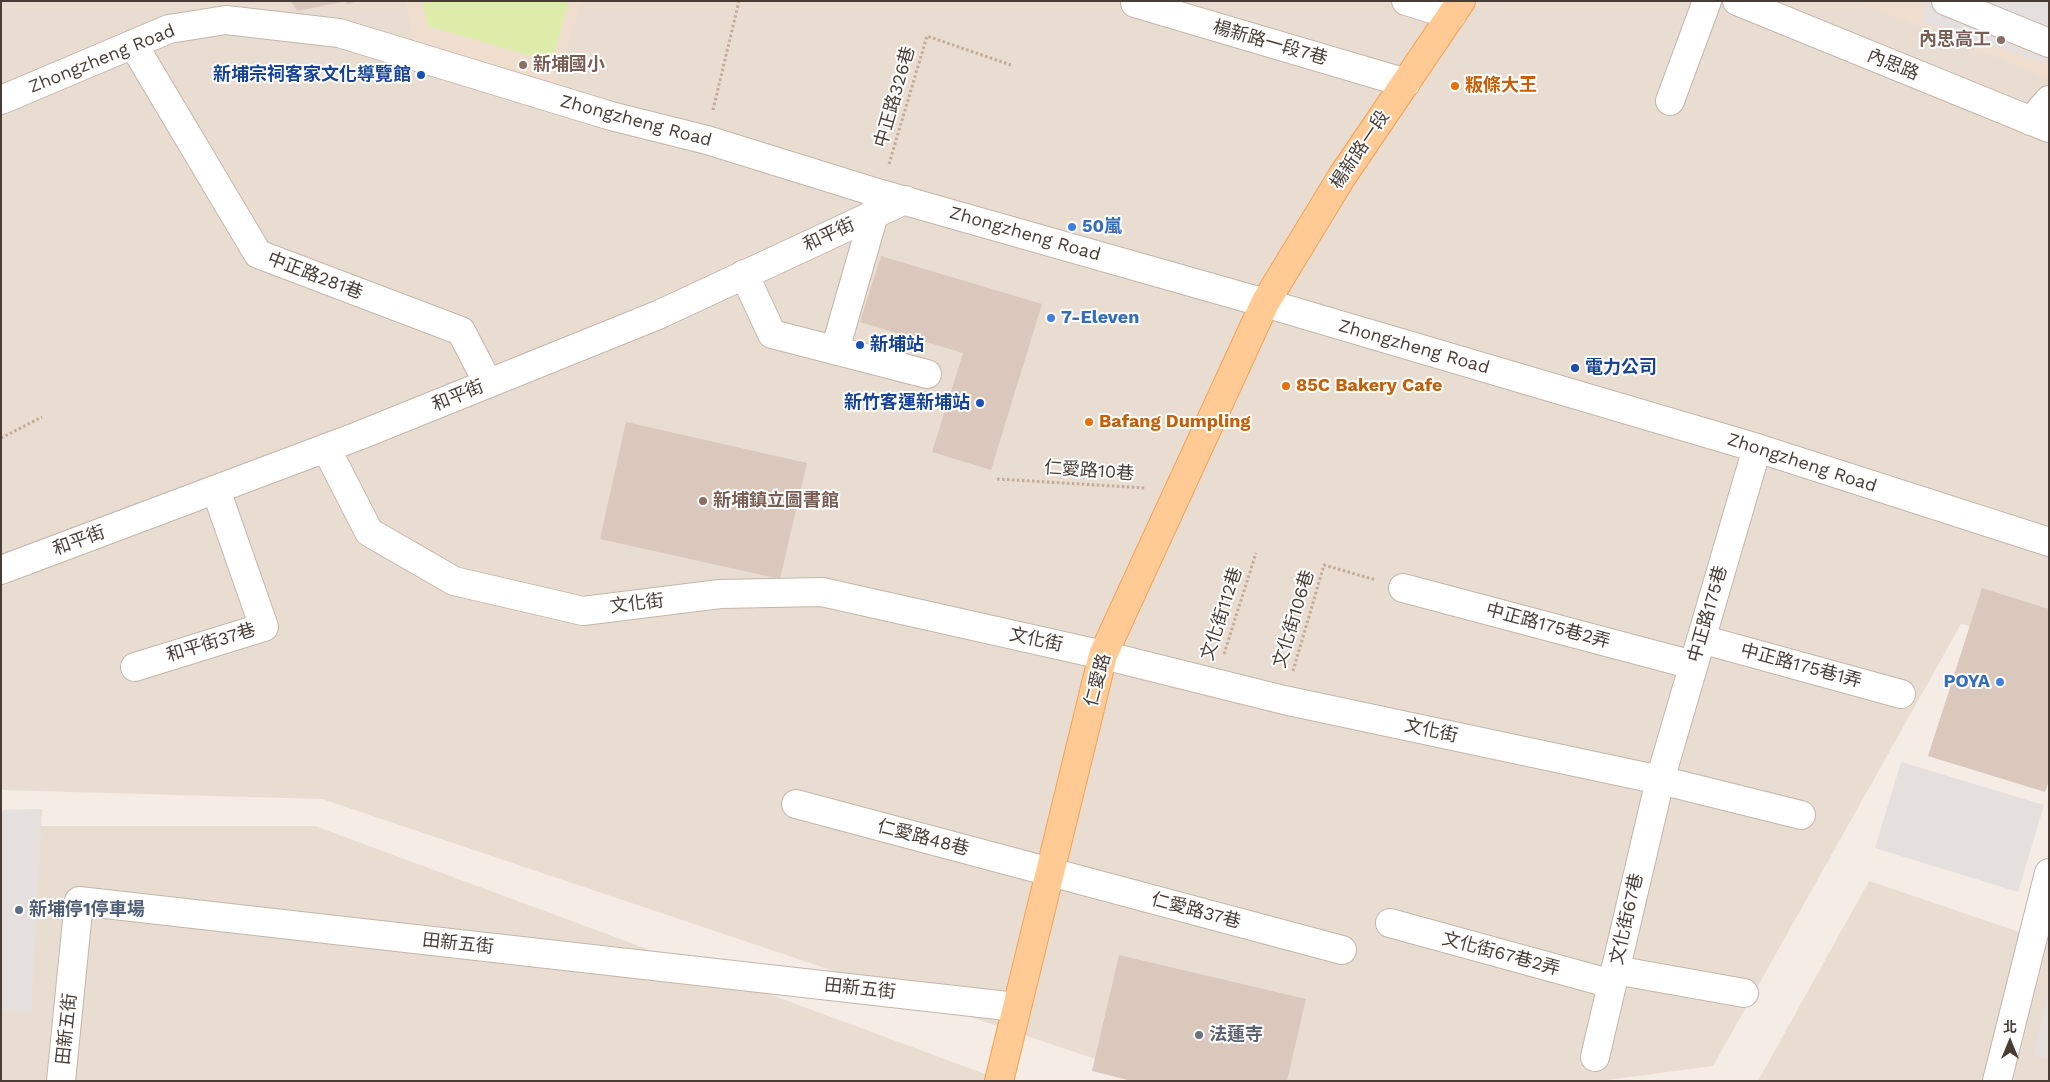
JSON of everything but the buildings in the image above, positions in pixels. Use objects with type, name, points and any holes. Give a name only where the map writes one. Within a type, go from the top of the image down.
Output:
[{"type":"main road","name":"楊新路一段","points":[[1265,303],[1341,178],[1457,8]]},
{"type":"main road","name":"仁愛路","points":[[999,1081],[1104,655],[1265,303]]},
{"type":"street","points":[[1406,1],[1457,8]]},
{"type":"street","points":[[1670,101],[1707,1]]},
{"type":"street","name":"內思路","points":[[1737,1],[2043,123]]},
{"type":"street","points":[[1946,1],[2049,43]]},
{"type":"street","name":"楊新路一段7巷","points":[[1135,3],[1406,83]]},
{"type":"street","name":"Zhongzheng Road","points":[[1,100],[169,29],[222,11],[339,33],[611,116],[706,140],[886,203],[1265,303],[1756,448],[2049,542]]},
{"type":"street","name":"中正路281巷","points":[[132,44],[258,254],[461,331],[488,383]]},
{"type":"street","points":[[2043,123],[2049,100]]},
{"type":"street","points":[[834,350],[886,203]]},
{"type":"street","name":"和平街","points":[[1,570],[326,448],[658,315],[886,203]]},
{"type":"street","points":[[744,274],[772,334],[928,374]]},
{"type":"street","name":"文化街","points":[[326,448],[369,532],[454,581],[583,611],[720,594],[822,592],[1104,655],[1284,700],[1660,780],[1800,815]]},
{"type":"street","name":"中正路175巷","points":[[1660,780],[1756,448]]},
{"type":"street","name":"和平街37巷","points":[[134,667],[264,627],[216,490]]},
{"type":"street","name":"中正路175巷2弄","points":[[1403,588],[1693,665]]},
{"type":"street","name":"中正路175巷1弄","points":[[1701,638],[1901,694]]},
{"type":"street","name":"文化街67巷","points":[[1595,1057],[1660,780]]},
{"type":"street","name":"仁愛路48巷","points":[[796,804],[1050,872]]},
{"type":"street","name":"仁愛路37巷","points":[[1050,872],[1342,950]]},
{"type":"street","points":[[1997,1081],[2040,946],[2049,873]]},
{"type":"street","name":"田新五街","points":[[62,1081],[79,901],[1016,1007]]},
{"type":"street","name":"文化街67巷2弄","points":[[1390,924],[1614,977],[1744,993]]},
{"type":"path","points":[[706,140],[739,1]]},
{"type":"path","name":"中正路326巷","points":[[886,203],[926,36],[1010,65]]},
{"type":"path","points":[[1,438],[42,418]]},
{"type":"path","name":"仁愛路10巷","points":[[997,479],[1179,491]]},
{"type":"path","name":"文化街112巷","points":[[1215,683],[1256,553]]},
{"type":"path","name":"文化街106巷","points":[[1284,700],[1324,565],[1403,588]]},
{"type":"shaded area","points":[[1,1],[2049,1],[2049,643],[1961,624],[1713,1066],[1599,1081],[1161,1081],[322,799],[1,790]]},
{"type":"shaded area","name":"新埔國小","points":[[405,1],[581,1],[555,88],[414,41]]},
{"type":"shaded area","name":"內思高工","points":[[1857,1],[2049,1],[2049,79]]},
{"type":"shaded area","name":"內思高工","points":[[1926,1],[2049,1],[2049,54],[2046,64],[1922,22]]},
{"type":"shaded area","points":[[1901,762],[2044,805],[2018,892],[1875,848]]},
{"type":"shaded area","name":"新埔停1停車場","points":[[42,809],[31,1013],[1,1010],[1,810]]},
{"type":"shaded area","points":[[1,826],[315,826],[1004,1081],[1,1081]]},
{"type":"shaded area","points":[[1869,881],[2049,942],[2049,1081],[1758,1081]]},
{"type":"shaded area","points":[[2049,991],[2049,1058],[2034,1055]]},
{"type":"green space","points":[[422,1],[569,1],[552,62],[428,26]]},
{"type":"place","name":"內思高工","points":[[2001,40]]},
{"type":"place","name":"新埔國小","points":[[523,65]]},
{"type":"place","name":"新埔宗祠客家文化導覽館","points":[[421,75]]},
{"type":"place","name":"粄條大王","points":[[1455,86]]},
{"type":"place","name":"50嵐","points":[[1072,227]]},
{"type":"place","name":"7-Eleven","points":[[1051,318]]},
{"type":"place","name":"新埔站","points":[[860,345]]},
{"type":"place","name":"電力公司","points":[[1575,368]]},
{"type":"place","name":"85C Bakery Cafe","points":[[1286,386]]},
{"type":"place","name":"新竹客運新埔站","points":[[980,403]]},
{"type":"place","name":"Bafang Dumpling","points":[[1089,422]]},
{"type":"place","name":"新埔鎮立圖書館","points":[[703,501]]},
{"type":"place","name":"POYA","points":[[2000,682]]},
{"type":"place","name":"新埔停1停車場","points":[[19,910]]},
{"type":"place","name":"法蓮寺","points":[[1199,1035]]}]
